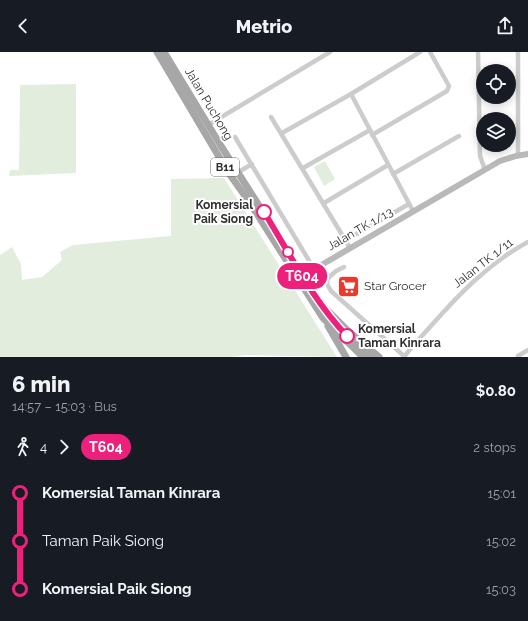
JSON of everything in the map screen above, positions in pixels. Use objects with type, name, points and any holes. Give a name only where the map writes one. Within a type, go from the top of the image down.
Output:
[{"type":"main road","name":"Jalan Puchong","points":[[156,52],[228,172],[300,277],[325,308],[333,321],[347,336],[377,357]]},
{"type":"main road","name":"Jalan Puchong","points":[[164,52],[279,237],[324,318],[364,357]]},
{"type":"main road","points":[[314,269],[314,294]]},
{"type":"main road","points":[[324,318],[346,357]]},
{"type":"street","points":[[208,125],[330,52]]},
{"type":"street","points":[[282,133],[351,94],[420,52]]},
{"type":"street","points":[[303,168],[371,133],[447,90],[449,86],[430,52]]},
{"type":"street","points":[[478,52],[480,156],[485,170]]},
{"type":"street","points":[[518,52],[518,156]]},
{"type":"street","points":[[351,94],[413,211]]},
{"type":"street","points":[[271,117],[350,248]]},
{"type":"street","points":[[393,174],[459,136]]},
{"type":"street","points":[[236,137],[314,269]]},
{"type":"street","name":"Jalan TK 1/13","points":[[300,277],[500,161],[528,154]]},
{"type":"street","points":[[238,172],[252,164]]},
{"type":"street","points":[[324,203],[388,165]]},
{"type":"street","points":[[346,240],[409,204]]},
{"type":"street","name":"Jalan TK 1/11","points":[[404,357],[446,308],[473,281],[509,252],[528,242]]},
{"type":"street","points":[[344,267],[336,271],[328,278],[327,284],[330,291],[404,357]]},
{"type":"street","points":[[518,356],[528,350]]},
{"type":"green space","points":[[76,84],[76,173],[9,176],[10,170],[19,170],[20,85]]},
{"type":"green space","points":[[325,161],[335,179],[324,186],[314,167]]},
{"type":"green space","points":[[224,178],[337,357],[247,355],[231,357],[0,357],[0,255],[12,247],[21,264],[22,280],[42,277],[62,260],[60,252],[73,245],[171,236],[171,179]]},
{"type":"bus line","name":"T604","points":[[264,212],[308,286],[333,321],[347,336]]},
{"type":"place","name":"Komersial Paik Siong","points":[[264,212]]},
{"type":"place","name":"Star Grocer","points":[[348,286]]},
{"type":"place","name":"Komersial Taman Kinrara","points":[[347,336]]}]
